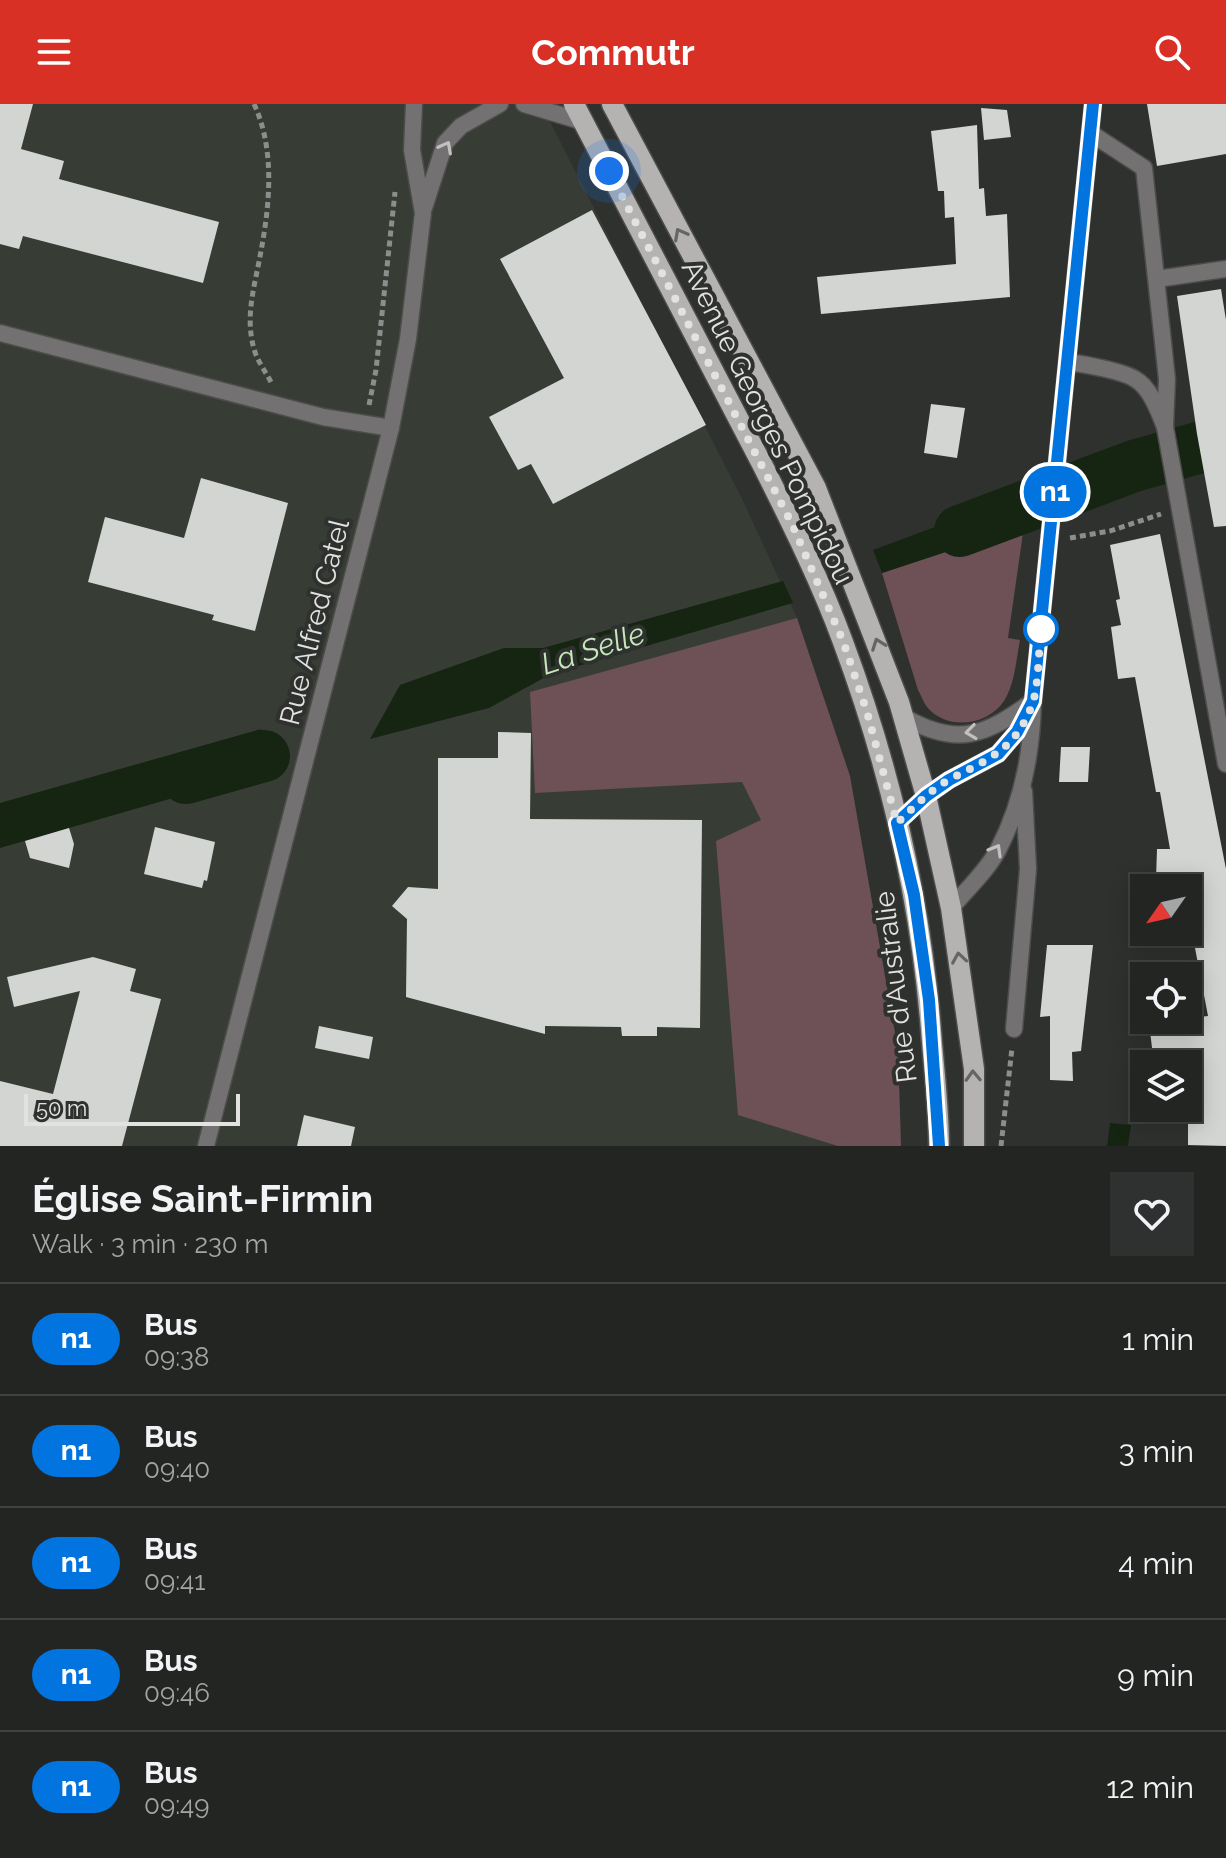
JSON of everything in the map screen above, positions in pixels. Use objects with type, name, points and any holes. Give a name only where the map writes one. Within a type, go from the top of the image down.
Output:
[{"type":"main road","name":"Avenue Georges Pompidou","points":[[612,104],[816,488],[904,717],[926,796]]},
{"type":"main road","name":"Avenue Georges Pompidou","points":[[579,113],[792,524],[843,641],[867,712],[897,823]]},
{"type":"main road","points":[[926,796],[951,908],[974,1069],[974,1146]]},
{"type":"main road","name":"Rue d'Australie","points":[[897,823],[914,895],[929,1000],[939,1146]]},
{"type":"street","name":"Rue Alfred Catel","points":[[206,1146],[391,428],[408,339],[423,213],[412,150],[414,104]]},
{"type":"street","points":[[423,213],[445,143],[461,126],[500,104]]},
{"type":"street","points":[[524,104],[579,113]]},
{"type":"street","points":[[951,908],[997,852],[1024,781],[1032,743],[1033,701],[1093,104]]},
{"type":"street","points":[[1092,134],[1144,168],[1167,379],[1165,427],[1226,764]]},
{"type":"street","points":[[1157,279],[1226,269]]},
{"type":"street","points":[[0,333],[285,407],[391,428]]},
{"type":"street","points":[[1068,362],[1137,379],[1154,403],[1165,427]]},
{"type":"street","points":[[904,717],[936,733],[979,733],[1006,721],[1033,701]]},
{"type":"street","points":[[897,823],[949,780],[998,754],[1017,732],[1033,701]]},
{"type":"street","points":[[1014,1029],[1028,869],[1024,781]]},
{"type":"path","points":[[254,104],[260,117],[270,183],[261,253],[250,297],[250,326],[256,354],[285,407]]},
{"type":"path","points":[[364,425],[376,370],[396,185]]},
{"type":"path","points":[[1050,536],[1110,531],[1180,508]]},
{"type":"path","points":[[1001,1146],[1014,1029]]},
{"type":"shaded area","points":[[0,104],[541,104],[742,499],[797,618],[850,776],[898,1050],[901,1146],[0,1146]]},
{"type":"shaded area","points":[[1024,526],[1008,638],[1020,640],[1008,694],[988,716],[967,722],[945,720],[927,707],[918,690],[882,573]]},
{"type":"shaded area","points":[[797,618],[850,776],[898,1050],[901,1146],[838,1146],[738,1115],[716,841],[761,820],[742,782],[535,793],[530,692]]},
{"type":"water","points":[[1142,445],[1148,480],[1078,503],[1082,467]]},
{"type":"water","points":[[1029,485],[1024,526],[882,573],[873,550],[978,511]]},
{"type":"water","points":[[783,581],[793,603],[551,674],[489,708],[370,739],[400,685],[504,648],[543,648]]},
{"type":"water","points":[[261,729],[249,776],[0,848],[0,803]]},
{"type":"water","points":[[1110,1123],[1131,1125],[1128,1146],[1107,1146]]},
{"type":"building","points":[[0,104],[33,104],[21,149],[64,161],[59,179],[219,222],[203,283],[23,236],[19,249],[0,244]]},
{"type":"building","points":[[1147,104],[1226,104],[1226,154],[1157,166]]},
{"type":"building","points":[[981,108],[1007,110],[1011,137],[984,140]]},
{"type":"building","points":[[977,125],[979,189],[984,188],[986,216],[1007,214],[1010,297],[821,314],[817,277],[956,264],[954,217],[945,218],[944,191],[938,191],[931,131]]},
{"type":"building","points":[[592,210],[706,425],[553,504],[531,464],[518,470],[489,417],[564,378],[500,259]]},
{"type":"building","points":[[1221,289],[1226,320],[1226,526],[1214,527],[1177,296]]},
{"type":"building","points":[[931,404],[965,408],[957,458],[924,453]]},
{"type":"building","points":[[201,478],[288,503],[255,631],[212,620],[214,615],[88,582],[105,517],[184,538]]},
{"type":"building","points":[[1160,534],[1226,869],[1226,1146],[1188,1145],[1188,1122],[1202,1122],[1202,1050],[1152,1050],[1150,1034],[1202,1034],[1202,1017],[1208,1016],[1202,985],[1202,962],[1198,962],[1195,948],[1189,948],[1202,946],[1202,874],[1156,874],[1157,849],[1170,849],[1135,677],[1118,679],[1111,627],[1121,625],[1116,600],[1120,599],[1110,545]]},
{"type":"building","points":[[498,732],[531,733],[530,819],[702,820],[700,1028],[657,1027],[657,1036],[622,1036],[621,1027],[545,1026],[545,1034],[406,997],[407,919],[392,906],[408,887],[438,889],[438,758],[498,758]]},
{"type":"building","points":[[1061,747],[1090,747],[1088,782],[1059,782]]},
{"type":"building","points":[[155,827],[215,842],[207,881],[204,880],[202,888],[144,874]]},
{"type":"building","points":[[69,828],[74,844],[69,868],[30,858],[25,841]]},
{"type":"building","points":[[1047,945],[1093,945],[1081,1051],[1072,1052],[1073,1081],[1050,1080],[1050,1016],[1040,1017]]},
{"type":"building","points":[[93,957],[136,969],[130,991],[161,999],[122,1146],[0,1146],[0,1081],[53,1094],[80,991],[14,1007],[7,977]]},
{"type":"building","points":[[319,1026],[373,1037],[369,1059],[315,1048]]},
{"type":"building","points":[[304,1115],[355,1127],[351,1146],[297,1146]]},
{"type":"waterway","name":"La Selle","points":[[960,531],[1134,466],[1226,440]]},
{"type":"waterway","name":"La Selle","points":[[186,778],[264,756]]},
{"type":"bus line","name":"n1","points":[[939,1146],[929,1000],[914,895],[897,823],[949,780],[998,754],[1017,732],[1033,701],[1093,104]]},
{"type":"route","points":[[609,171],[792,524],[843,641],[867,712],[897,823],[949,780],[998,754],[1017,732],[1033,701],[1041,622],[1041,629]]}]
